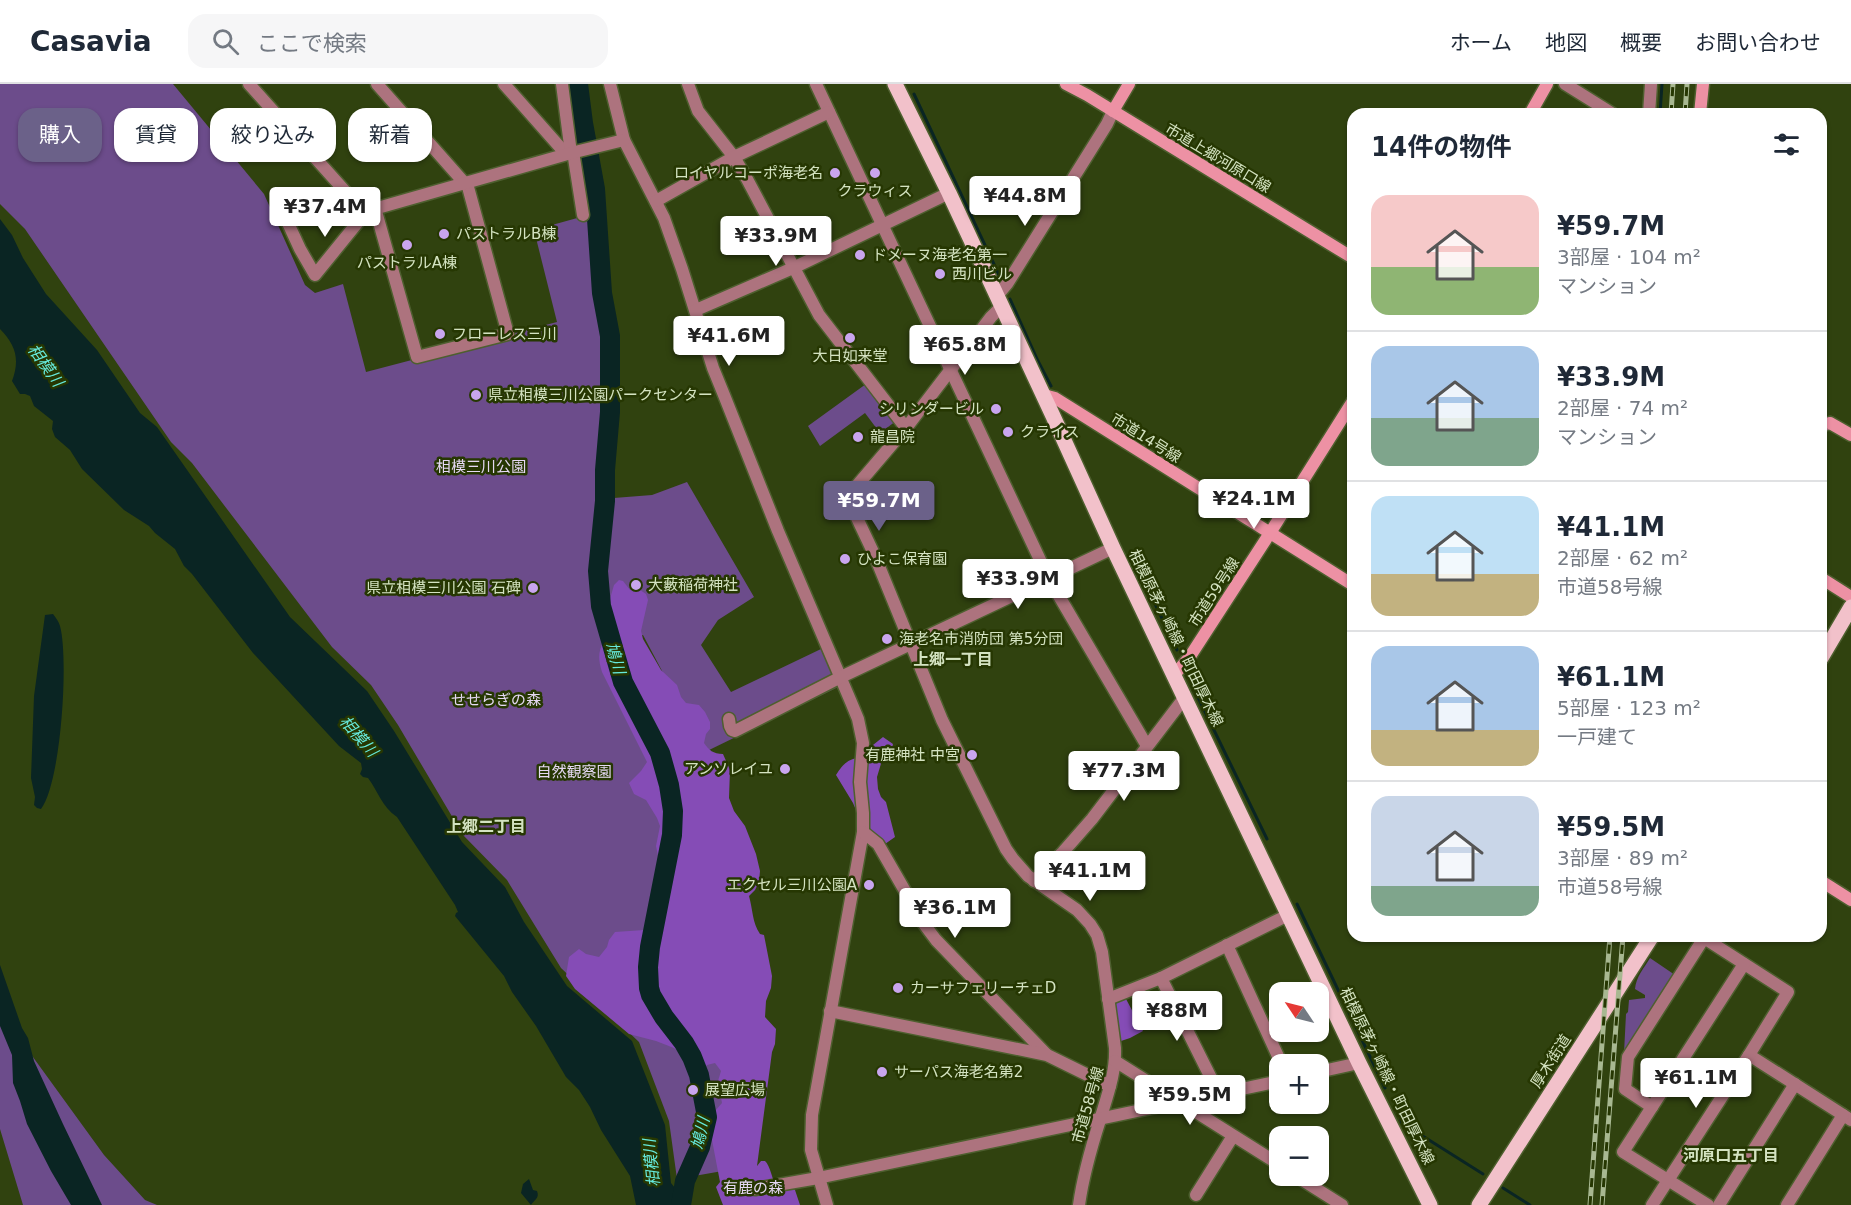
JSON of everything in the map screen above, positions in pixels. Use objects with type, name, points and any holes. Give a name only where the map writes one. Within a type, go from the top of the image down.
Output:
[{"type":"main road","name":"相模原茅ヶ崎線・町田厚木線","points":[[895,84],[949,193],[1113,548],[1288,915],[1430,1205]]},
{"type":"main road","points":[[1827,648],[1851,607]]},
{"type":"main road","name":"厚木街道","points":[[1479,1205],[1648,942]]},
{"type":"street","points":[[249,84],[361,209],[371,209],[624,140]]},
{"type":"street","points":[[371,209],[417,357],[508,334],[468,187],[377,84]]},
{"type":"street","points":[[504,84],[571,153],[574,158],[583,215]]},
{"type":"street","points":[[562,84],[571,153]]},
{"type":"street","points":[[610,84],[624,140],[656,201],[676,251],[720,386],[778,531],[858,719],[863,743],[860,782],[863,832],[812,1114],[812,1150],[827,1205]]},
{"type":"street","points":[[688,84],[698,111],[747,179],[827,327],[906,428],[1000,301],[1013,274],[1130,84]]},
{"type":"street","points":[[816,84],[1049,579],[1147,746]]},
{"type":"street","name":"市道上郷河原口線","points":[[1066,84],[1347,254]]},
{"type":"street","points":[[1533,108],[1546,84]]},
{"type":"street","points":[[1565,84],[1603,108]]},
{"type":"street","points":[[1649,108],[1651,84]]},
{"type":"street","points":[[1700,108],[1702,84]]},
{"type":"street","points":[[656,201],[734,158],[829,112]]},
{"type":"street","points":[[696,310],[949,193]]},
{"type":"street","points":[[288,223],[315,274],[371,209]]},
{"type":"street","name":"市道14号線","points":[[1044,395],[1063,403],[1347,581]]},
{"type":"street","name":"市道59号線","points":[[1174,675],[1189,658],[1347,411]]},
{"type":"street","points":[[1827,425],[1851,435]]},
{"type":"street","name":"市道58号線","points":[[906,428],[854,489],[849,501],[874,554],[942,720],[1006,849],[1022,871],[1072,906],[1090,924],[1097,935],[1102,952],[1116,1061],[1088,1160],[1079,1205]]},
{"type":"street","points":[[729,719],[732,730],[735,730],[1113,548]]},
{"type":"street","points":[[1827,583],[1851,597]]},
{"type":"street","points":[[1034,881],[1092,819],[1185,697]]},
{"type":"street","points":[[863,832],[878,843],[924,924],[936,940],[1047,1054]]},
{"type":"street","points":[[1827,885],[1851,900]]},
{"type":"street","points":[[1108,999],[1161,978],[1288,915]]},
{"type":"street","points":[[1652,1107],[1625,1089],[1629,1057],[1699,942]]},
{"type":"street","points":[[1652,1205],[1788,992],[1710,942]]},
{"type":"street","points":[[1227,945],[1277,1054]]},
{"type":"street","points":[[1708,1205],[1623,1152],[1744,963]]},
{"type":"street","points":[[1161,978],[1219,1094]]},
{"type":"street","points":[[831,1011],[1047,1054],[1110,1086]]},
{"type":"street","points":[[1749,1055],[1847,1117],[1787,1205]]},
{"type":"street","points":[[1116,1061],[1269,1158]]},
{"type":"street","points":[[1329,1070],[1359,1063]]},
{"type":"street","points":[[755,1189],[818,1178],[1269,1083]]},
{"type":"street","points":[[1719,1205],[1795,1084]]},
{"type":"street","points":[[1196,1195],[1233,1136]]},
{"type":"street","points":[[1312,1186],[1342,1205]]},
{"type":"green space","name":"相模三川公園","points":[[0,84],[173,84],[193,108],[114,108],[114,162],[198,162],[198,114],[210,129],[210,162],[238,162],[264,194],[305,285],[315,293],[343,284],[366,372],[557,322],[534,230],[588,215],[604,340],[605,412],[601,499],[652,495],[687,482],[754,597],[718,620],[701,645],[731,692],[821,649],[838,687],[705,752],[643,635],[639,636],[751,1166],[677,1179],[669,1121],[639,1042],[561,968],[507,880],[463,835],[398,725],[371,685],[332,647],[192,463],[171,442],[25,229],[0,204]]},
{"type":"green space","points":[[866,384],[896,421],[880,433],[865,413],[820,446],[808,426]]},
{"type":"green space","name":"有鹿の森","points":[[619,580],[623,581],[630,590],[640,590],[646,594],[648,600],[641,631],[643,639],[661,670],[677,685],[681,697],[686,703],[699,705],[710,722],[710,729],[704,743],[712,751],[723,754],[730,770],[729,798],[734,811],[745,826],[756,854],[760,871],[759,882],[749,896],[755,925],[760,934],[764,935],[772,976],[765,1017],[776,1029],[757,1166],[761,1161],[765,1161],[776,1188],[790,1186],[795,1190],[800,1205],[723,1205],[716,1187],[720,1182],[712,1140],[701,1128],[704,1111],[715,1111],[722,1103],[718,1081],[721,1071],[715,1063],[707,1065],[703,1070],[674,1048],[629,1034],[575,989],[566,976],[569,957],[579,949],[586,954],[599,957],[615,932],[644,930],[649,921],[651,899],[660,865],[656,846],[660,826],[657,818],[646,800],[634,794],[629,783],[647,762],[602,672],[600,663],[599,656],[604,640],[601,623],[603,606],[610,599],[614,585]]},
{"type":"green space","points":[[883,737],[893,744],[892,749],[883,757],[877,777],[878,789],[886,802],[895,837],[885,844],[869,841],[853,803],[836,775],[848,761],[866,756],[873,745]]},
{"type":"green space","points":[[1650,958],[1675,975],[1624,1053],[1629,1000],[1645,998],[1645,995],[1635,989]]},
{"type":"green space","points":[[0,988],[9,1024],[104,1155],[145,1200],[157,1205],[23,1205],[0,1129]]},
{"type":"green space","points":[[1126,999],[1143,1031],[1118,1042],[1111,1005]]},
{"type":"water","name":"相模川","points":[[0,219],[12,235],[23,258],[46,294],[97,350],[140,413],[157,427],[290,617],[367,691],[462,842],[505,887],[524,922],[567,986],[632,1041],[665,1125],[671,1183],[679,1193],[683,1205],[636,1205],[630,1176],[601,1130],[590,1107],[579,1090],[566,1077],[504,976],[455,916],[458,912],[455,905],[397,817],[384,804],[368,778],[360,774],[361,763],[339,746],[253,653],[184,566],[175,549],[149,526],[124,510],[82,469],[70,450],[55,437],[52,429],[53,421],[34,406],[30,396],[20,394],[12,381],[16,366],[15,353],[10,341],[0,329]]},
{"type":"water","points":[[53,614],[60,624],[63,642],[63,692],[54,774],[41,809],[34,805],[35,797],[31,778],[34,696],[45,615]]},
{"type":"water","points":[[0,965],[22,1028],[28,1038],[34,1061],[102,1205],[71,1205],[27,1124],[13,1083],[12,1055],[0,1026]]},
{"type":"water","points":[[529,1179],[533,1190],[538,1193],[531,1205],[521,1193],[523,1184]]},
{"type":"waterway","name":"鳩川","points":[[578,84],[595,189],[602,293],[610,336],[610,412],[598,571],[601,606],[623,682],[660,753],[673,811],[672,835],[650,947],[649,988],[664,1017],[692,1057],[699,1075],[707,1117],[700,1147],[685,1181],[681,1205]]},
{"type":"waterway","points":[[1660,108],[1662,84]]},
{"type":"waterway","points":[[914,94],[1000,277]]},
{"type":"waterway","points":[[1010,299],[1051,386]]},
{"type":"waterway","points":[[1139,570],[1177,650]]},
{"type":"waterway","points":[[1193,687],[1267,839]]},
{"type":"waterway","points":[[1297,904],[1385,1088]]},
{"type":"waterway","points":[[1401,1120],[1402,1123],[1483,1174]]},
{"type":"waterway","points":[[1503,1188],[1530,1205]]},
{"type":"railway","points":[[1671,108],[1673,84]]},
{"type":"railway","points":[[1685,108],[1687,84]]},
{"type":"railway","points":[[1590,1205],[1610,942]]},
{"type":"railway","points":[[1602,1205],[1623,942]]},
{"type":"place","name":"ロイヤルコーポ海老名","points":[[835,173]]},
{"type":"place","name":"クラウィス","points":[[875,173]]},
{"type":"place","name":"パストラルB棟","points":[[444,234]]},
{"type":"place","name":"パストラルA棟","points":[[407,245]]},
{"type":"place","name":"ドメーヌ海老名第一","points":[[860,255]]},
{"type":"place","name":"西川ビル","points":[[940,274]]},
{"type":"place","name":"フローレス三川","points":[[440,334]]},
{"type":"place","name":"大日如来堂","points":[[850,338]]},
{"type":"place","name":"県立相模三川公園パークセンター","points":[[476,395]]},
{"type":"place","name":"シリンダービル","points":[[996,409]]},
{"type":"place","name":"クライス","points":[[1008,432]]},
{"type":"place","name":"龍昌院","points":[[858,437]]},
{"type":"place","name":"ひよこ保育園","points":[[845,559]]},
{"type":"place","name":"大藪稲荷神社","points":[[636,585]]},
{"type":"place","name":"県立相模三川公園 石碑","points":[[533,588]]},
{"type":"place","name":"海老名市消防団 第5分団","points":[[887,639]]},
{"type":"place","name":"有鹿神社 中宮","points":[[972,755]]},
{"type":"place","name":"アンソレイユ","points":[[785,769]]},
{"type":"place","name":"エクセル三川公園A","points":[[869,885]]},
{"type":"place","name":"カーサフェリーチェD","points":[[898,988]]},
{"type":"place","name":"サーパス海老名第2","points":[[882,1072]]},
{"type":"place","name":"展望広場","points":[[693,1090]]},
{"type":"district","name":"上郷一丁目","points":[[953,659]]},
{"type":"district","name":"上郷二丁目","points":[[486,826]]},
{"type":"district","name":"河原口五丁目","points":[[1731,1155]]},
{"type":"park label","name":"せせらぎの森","points":[[496,700]]},
{"type":"park label","name":"自然観察園","points":[[574,772]]}]
